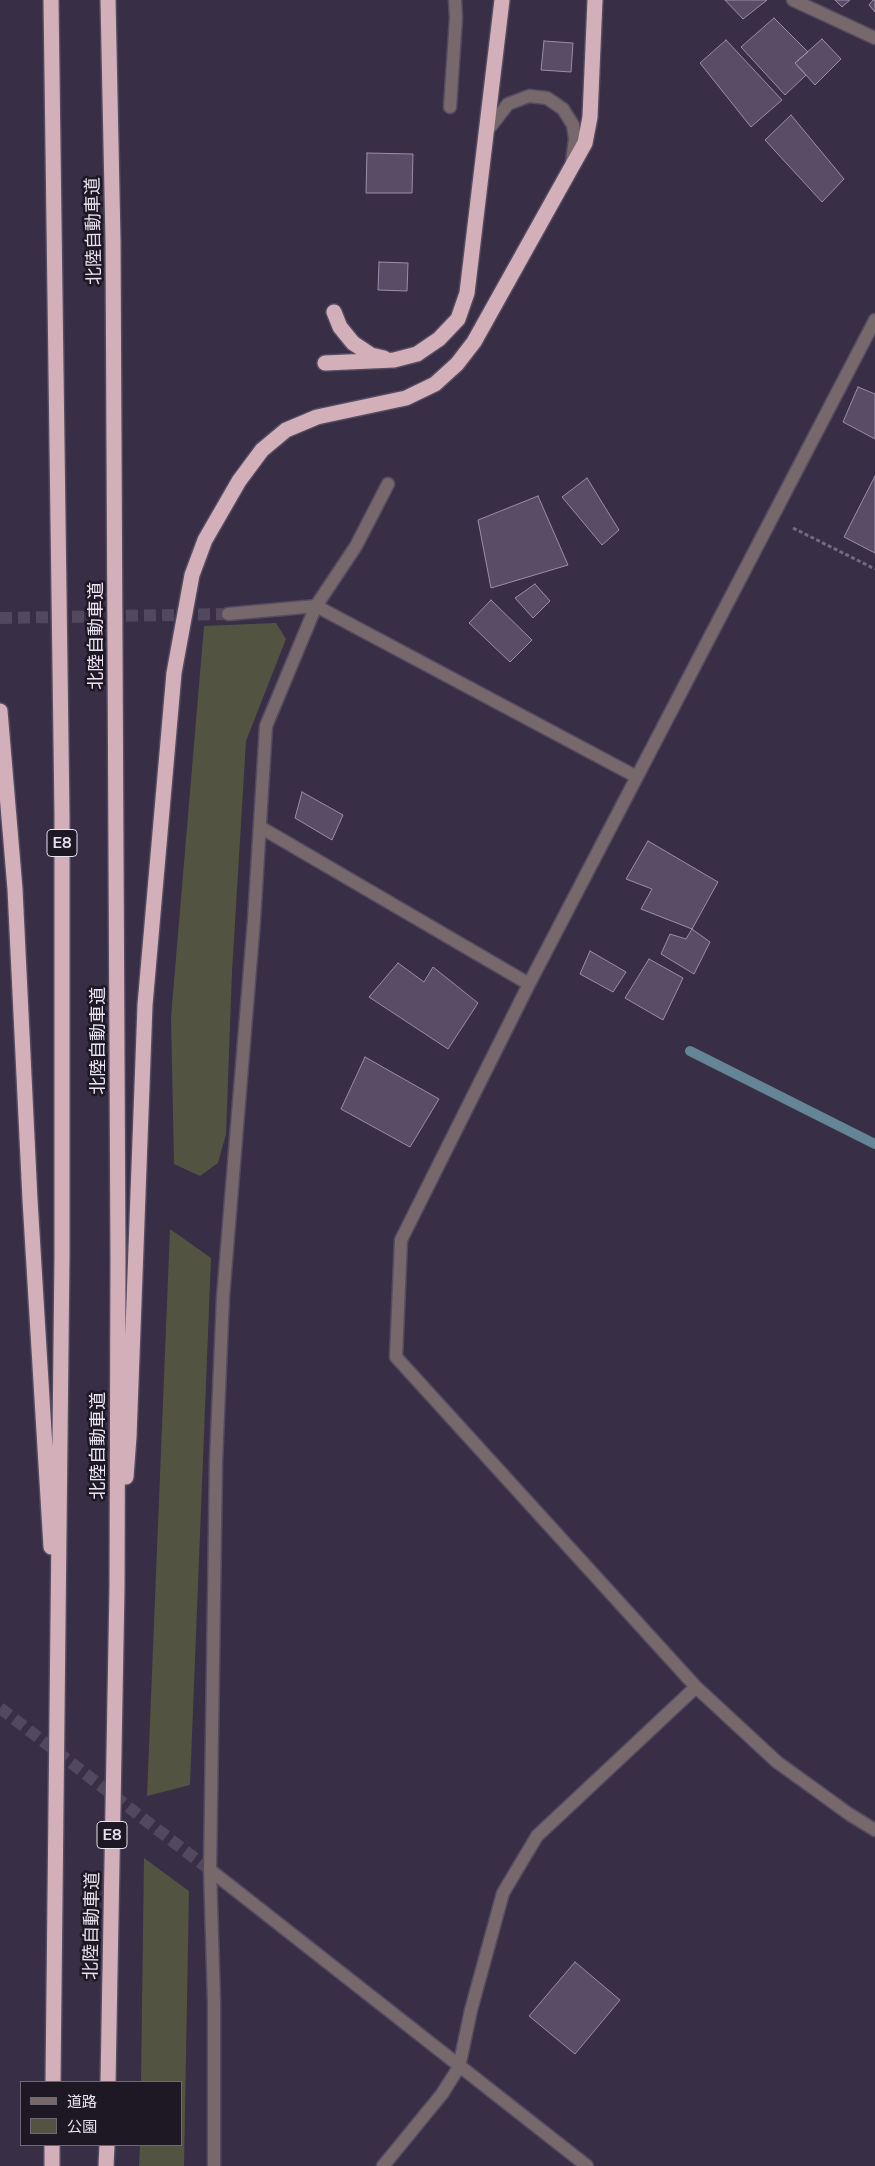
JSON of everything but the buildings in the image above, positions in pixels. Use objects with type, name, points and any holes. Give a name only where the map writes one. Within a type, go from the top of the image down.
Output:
[{"type":"highway","name":"北陸自動車道","points":[[52,0],[62,815],[59,1686],[53,2081]]},
{"type":"highway","name":"北陸自動車道","points":[[108,0],[113,249],[117,823],[117,1587],[108,2081]]},
{"type":"highway","points":[[325,363],[394,360],[417,354],[439,339],[458,319],[468,293],[502,0]]},
{"type":"highway","points":[[117,1587],[130,1437],[145,1005],[174,673],[192,575],[205,540],[239,481],[262,450],[286,430],[317,417],[406,398],[435,384],[457,364],[474,342],[571,172],[585,143],[590,117],[596,0]]},
{"type":"highway","points":[[334,312],[340,327],[353,343],[371,355],[394,360]]},
{"type":"highway","points":[[0,711],[15,889],[30,1200],[59,1686]]},
{"type":"highway","points":[[52,2146],[52,2166]]},
{"type":"highway","points":[[106,2146],[106,2166]]},
{"type":"street","points":[[450,107],[456,18],[455,0]]},
{"type":"street","points":[[793,0],[875,38]]},
{"type":"street","points":[[487,131],[508,104],[529,96],[547,98],[563,109],[573,125],[575,140],[571,172]]},
{"type":"street","points":[[875,320],[774,518],[529,984],[402,1240],[396,1357],[696,1686],[777,1762],[849,1814],[875,1830]]},
{"type":"street","points":[[214,2166],[214,2002],[210,1870],[216,1461],[223,1298],[260,828],[266,726],[316,606],[356,546],[388,484]]},
{"type":"street","points":[[228,614],[316,606],[637,777]]},
{"type":"street","points":[[260,828],[529,984]]},
{"type":"street","points":[[384,2166],[442,2094],[459,2067],[471,2010],[503,1892],[537,1836],[696,1686]]},
{"type":"street","points":[[210,1870],[587,2166]]},
{"type":"path","points":[[774,518],[875,569]]},
{"type":"green space","points":[[276,623],[286,639],[246,741],[232,972],[226,1134],[218,1163],[200,1176],[174,1164],[171,1017],[204,626]]},
{"type":"green space","points":[[170,1229],[211,1258],[190,1785],[147,1796]]},
{"type":"green space","points":[[144,1858],[189,1891],[184,2166],[139,2166],[140,2146],[182,2146],[182,2081],[141,2081]]},
{"type":"waterway","points":[[690,1051],[875,1144]]},
{"type":"tunnel","points":[[0,618],[228,614]]},
{"type":"tunnel","points":[[0,1708],[210,1870]]}]
